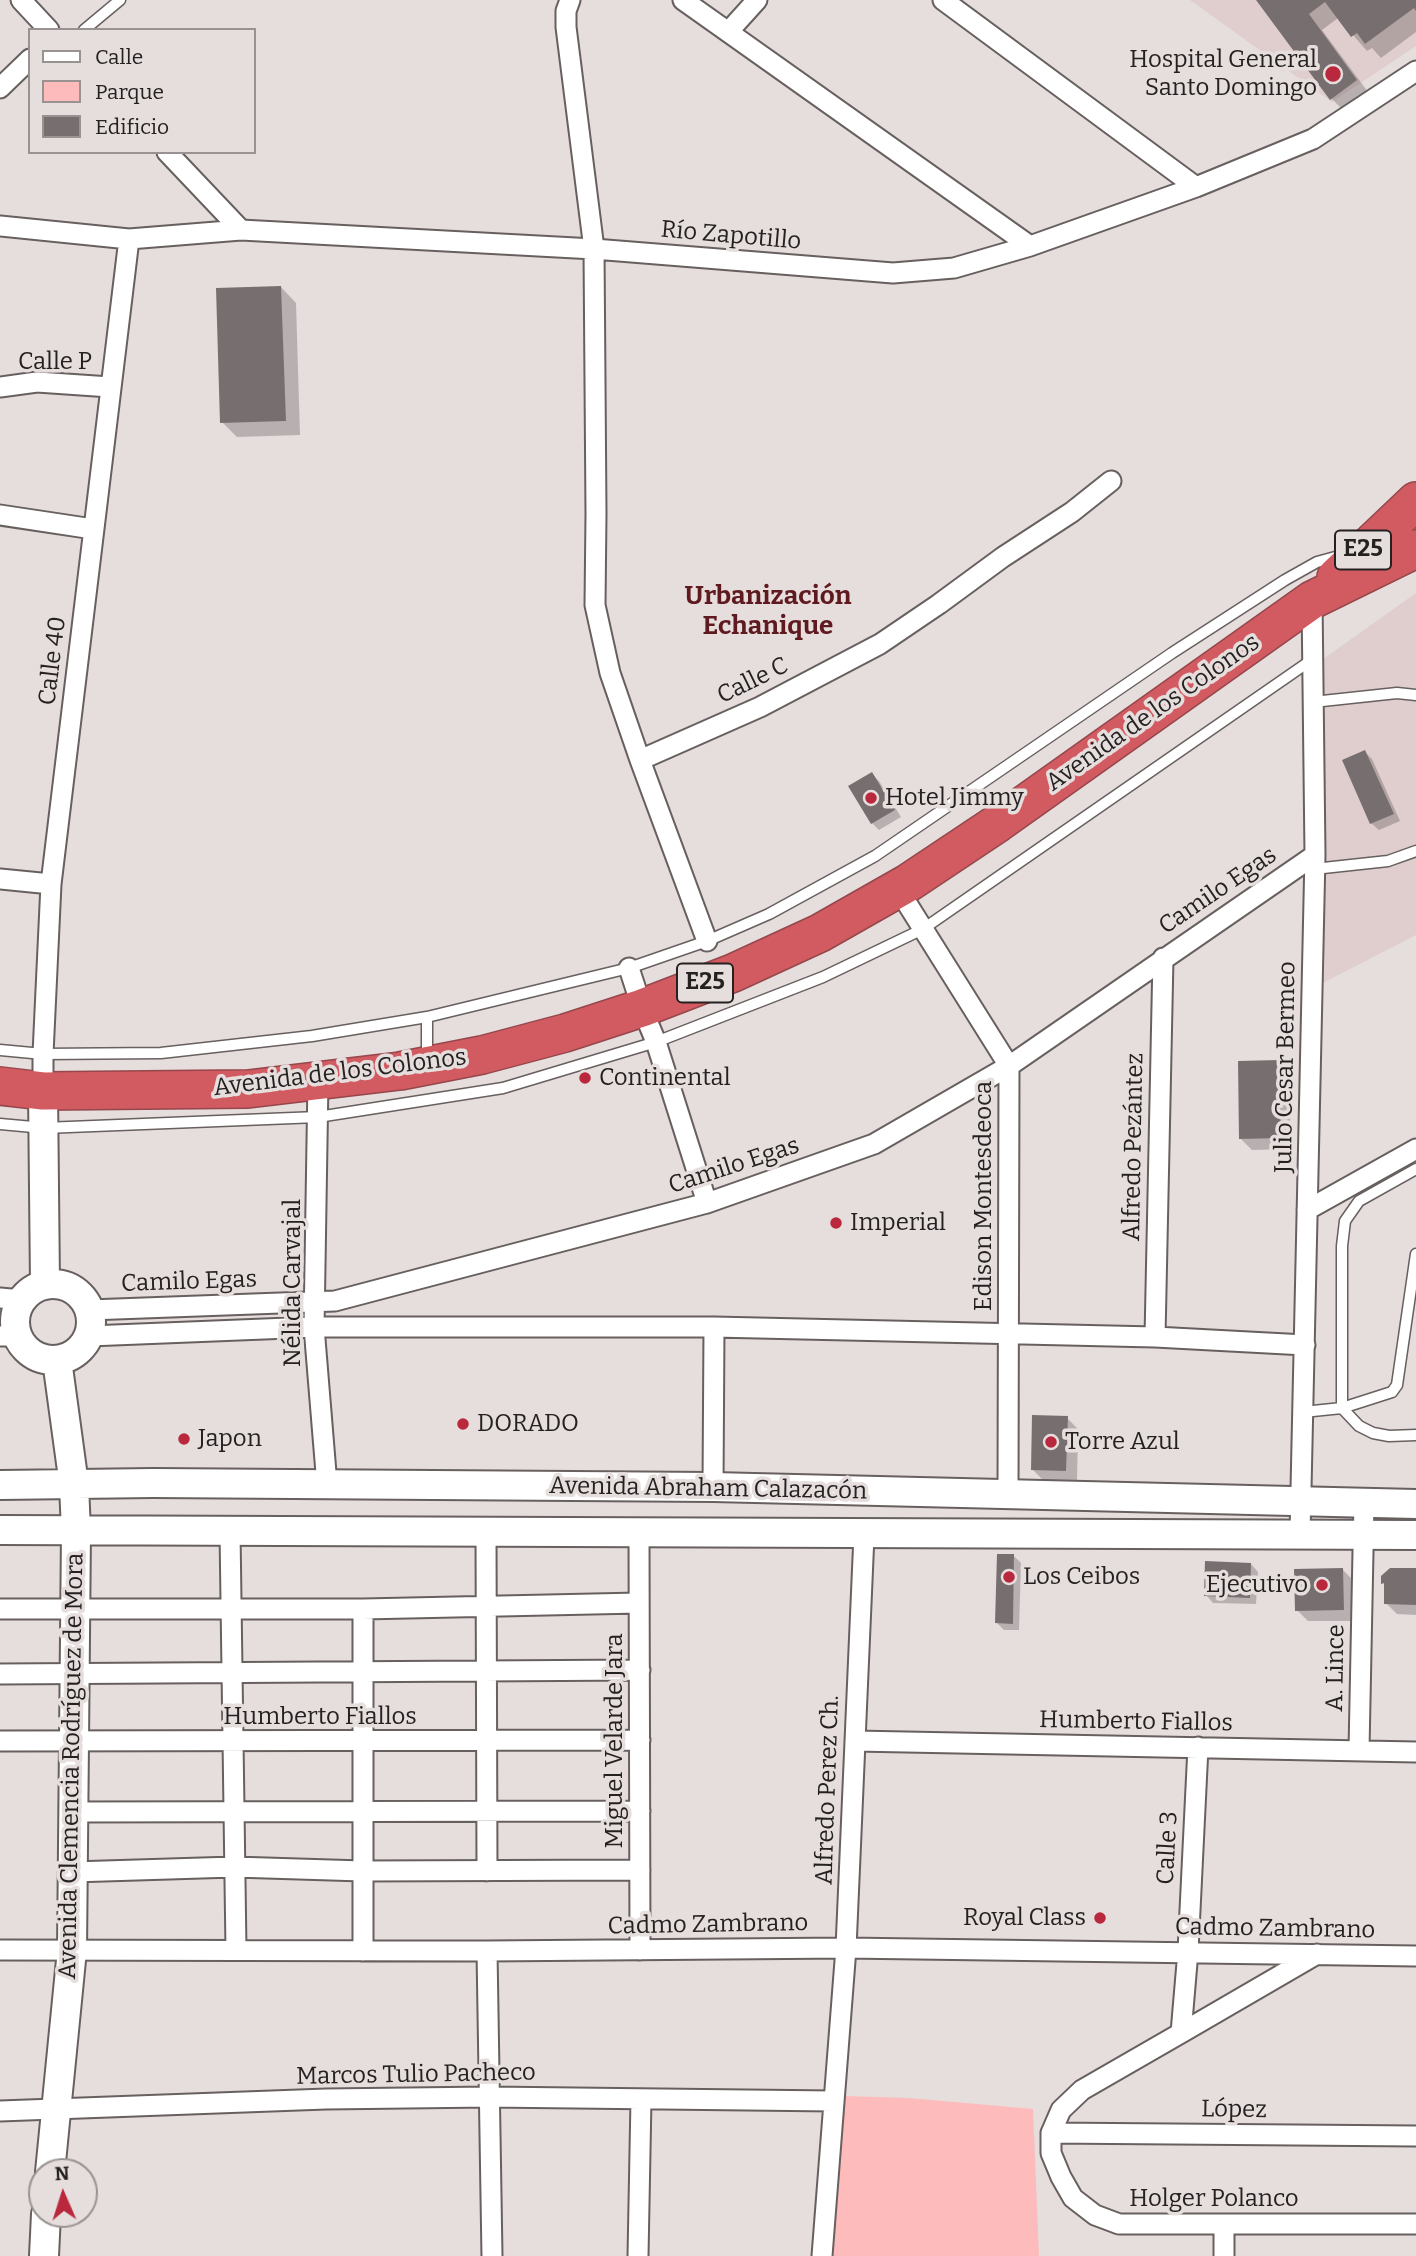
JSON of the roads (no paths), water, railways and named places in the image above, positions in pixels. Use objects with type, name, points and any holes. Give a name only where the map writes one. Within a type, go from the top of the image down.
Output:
[{"type":"highway","name":"Avenida de los Colonos","points":[[0,1086],[43,1091],[248,1089],[428,1066],[565,1033],[642,1008],[733,973],[807,939],[898,889],[998,823],[1312,600],[1416,500]]},
{"type":"highway","name":"Avenida de los Colonos","points":[[1312,600],[1416,549]]},
{"type":"main road","points":[[23,1294],[56,1284],[76,1292],[89,1323],[76,1352],[57,1360],[45,1360],[33,1355],[8,1336],[23,1294],[44,1128],[43,1091]]},
{"type":"main road","name":"Avenida Clemencia Rodríguez de Mora","points":[[51,2158],[72,1950],[76,1531],[74,1485],[57,1360]]},
{"type":"main road","name":"Avenida Abraham Calazacón","points":[[0,1486],[713,1487],[1416,1504]]},
{"type":"main road","name":"Avenida Abraham Calazacón","points":[[0,1530],[1416,1535]]},
{"type":"main road","points":[[44,2256],[45,2228]]},
{"type":"street","points":[[21,0],[47,28]]},
{"type":"street","points":[[570,0],[566,11],[566,26],[594,249],[594,605],[610,673],[707,941]]},
{"type":"street","points":[[683,0],[1030,246]]},
{"type":"street","points":[[729,31],[757,0]]},
{"type":"street","points":[[943,0],[1196,187]]},
{"type":"street","points":[[0,88],[28,61]]},
{"type":"street","name":"Río Zapotillo","points":[[0,226],[129,239],[242,230],[594,249],[893,273],[954,268],[1030,246],[1196,187],[1314,139],[1416,71]]},
{"type":"street","points":[[169,154],[242,230]]},
{"type":"street","name":"Calle 40","points":[[43,1091],[51,884],[129,239]]},
{"type":"street","name":"Calle P","points":[[0,387],[37,382],[110,387]]},
{"type":"street","name":"Calle C","points":[[640,760],[760,707],[880,644],[1072,512],[1111,481]]},
{"type":"street","points":[[0,514],[93,529]]},
{"type":"street","name":"Julio Cesar Bermeo","points":[[1300,1534],[1315,862],[1312,600]]},
{"type":"street","name":"Camilo Egas","points":[[89,1323],[349,1297],[707,1203],[874,1144],[1009,1066],[1163,958],[1315,862]]},
{"type":"street","points":[[0,879],[51,884]]},
{"type":"street","name":"Edison Montesdeoca","points":[[898,889],[1009,1066],[1008,1494]]},
{"type":"street","name":"Alfredo Pezántez","points":[[1155,1337],[1163,958]]},
{"type":"street","points":[[629,968],[656,1042],[707,1203]]},
{"type":"street","name":"Nélida Carvajal","points":[[318,1080],[314,1326],[327,1485]]},
{"type":"street","points":[[1307,1210],[1416,1149]]},
{"type":"street","name":"Camilo Egas","points":[[89,1323],[714,1327],[1155,1337],[1305,1345]]},
{"type":"street","points":[[713,1487],[714,1327]]},
{"type":"street","name":"A. Lince","points":[[1359,1750],[1364,1503]]},
{"type":"street","points":[[230,1531],[236,1951]]},
{"type":"street","points":[[486,1532],[487,1871]]},
{"type":"street","name":"Miguel Velarde Jara","points":[[639,1532],[640,1950]]},
{"type":"street","name":"Alfredo Perez Ch.","points":[[822,2256],[846,1948],[864,1535]]},
{"type":"street","points":[[0,1609],[363,1609],[639,1603]]},
{"type":"street","points":[[363,1609],[363,1951]]},
{"type":"street","points":[[0,1674],[640,1670]]},
{"type":"street","name":"Humberto Fiallos","points":[[0,1741],[640,1740]]},
{"type":"street","name":"Humberto Fiallos","points":[[855,1741],[1416,1752]]},
{"type":"street","name":"Calle 3","points":[[1181,2033],[1188,1951],[1198,1747]]},
{"type":"street","points":[[73,1812],[640,1811]]},
{"type":"street","points":[[72,1872],[234,1867],[363,1871],[640,1870]]},
{"type":"street","name":"Cadmo Zambrano","points":[[0,1950],[487,1951],[846,1948],[1416,1956]]},
{"type":"street","points":[[487,1951],[492,2256]]},
{"type":"street","points":[[1051,2133],[1061,2110],[1082,2090],[1318,1953]]},
{"type":"street","name":"Marcos Tulio Pacheco","points":[[0,2111],[326,2099],[489,2097],[833,2101]]},
{"type":"street","points":[[638,2256],[641,2099]]},
{"type":"street","name":"López","points":[[1051,2133],[1416,2136]]},
{"type":"street","name":"Holger Polanco","points":[[1051,2133],[1051,2153],[1073,2198],[1095,2215],[1119,2224],[1416,2224]]},
{"type":"street","points":[[1224,2224],[1224,2256]]},
{"type":"lane","points":[[86,28],[120,0]]},
{"type":"lane","points":[[0,1050],[43,1055],[161,1053],[312,1036],[427,1017],[629,968],[707,941],[769,914],[875,856],[1172,653],[1285,580],[1317,562],[1363,550]]},
{"type":"lane","points":[[0,1124],[44,1128],[318,1117],[503,1088],[656,1042],[823,977],[923,929],[1313,659]]},
{"type":"lane","points":[[1314,702],[1397,693],[1416,695]]},
{"type":"lane","points":[[1315,862],[1388,862],[1416,851]]},
{"type":"lane","points":[[427,1017],[428,1066]]},
{"type":"lane","points":[[1416,1169],[1359,1201],[1345,1221],[1342,1246],[1342,1408],[1359,1426],[1373,1433],[1389,1436],[1416,1435]]},
{"type":"lane","points":[[1303,1412],[1342,1408],[1392,1392],[1398,1385],[1416,1254]]},
{"type":"place","name":"Hospital General Santo Domingo","points":[[1333,74]]},
{"type":"place","name":"Hotel Jimmy","points":[[871,798]]},
{"type":"place","name":"Continental","points":[[585,1078]]},
{"type":"place","name":"Imperial","points":[[836,1223]]},
{"type":"place","name":"DORADO","points":[[463,1424]]},
{"type":"place","name":"Japon","points":[[184,1439]]},
{"type":"place","name":"Torre Azul","points":[[1051,1442]]},
{"type":"place","name":"Los Ceibos","points":[[1009,1577]]},
{"type":"place","name":"Ejecutivo","points":[[1322,1585]]},
{"type":"place","name":"Royal Class","points":[[1100,1918]]},
{"type":"district","name":"Urbanización Echanique","points":[[768,612]]}]
